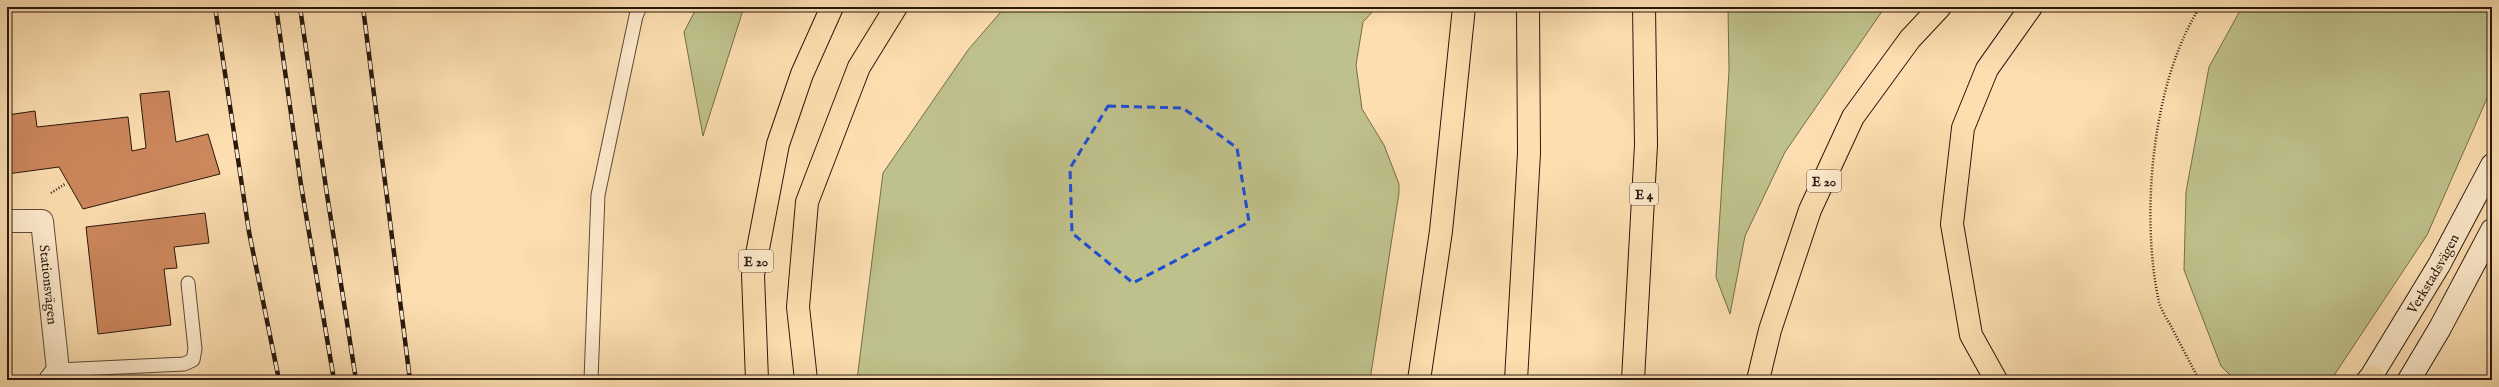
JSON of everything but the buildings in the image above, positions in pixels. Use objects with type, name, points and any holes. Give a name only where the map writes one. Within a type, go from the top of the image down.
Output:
[{"type":"highway","name":"E 20","points":[[757,380],[753,275],[778,144],[802,74],[832,7]]},
{"type":"highway","points":[[806,380],[798,307],[807,202],[859,66],[896,7]]},
{"type":"highway","points":[[1419,380],[1441,231],[1464,7]]},
{"type":"highway","points":[[1516,380],[1529,153],[1528,7]]},
{"type":"highway","name":"E 4","points":[[1633,380],[1646,145],[1644,7]]},
{"type":"highway","name":"E 20","points":[[1758,380],[1770,330],[1810,210],[1853,116],[1910,39],[1940,7]]},
{"type":"highway","points":[[1996,380],[1971,334],[1952,224],[1963,128],[1987,69],[2031,7]]},
{"type":"main road","name":"Verkstadsvägen","points":[[2370,379],[2439,265],[2492,165]]},
{"type":"main road","name":"Stationsvägen","points":[[7,221],[42,221],[54,375]]},
{"type":"main road","points":[[2409,380],[2440,328],[2492,230]]},
{"type":"lane","points":[[591,380],[598,195],[636,16],[640,7]]},
{"type":"lane","points":[[54,375],[184,364],[193,360],[195,349],[188,283]]},
{"type":"path","points":[[2199,380],[2159,303],[2151,248],[2150,189],[2161,107],[2186,29],[2200,7]]},
{"type":"highlighted area","points":[[1108,106],[1183,108],[1237,148],[1249,222],[1133,283],[1072,233],[1070,168]]},
{"type":"green space","points":[[697,7],[744,7],[703,136],[684,32]]},
{"type":"green space","points":[[1005,7],[1377,7],[1363,22],[1356,65],[1362,109],[1384,145],[1399,184],[1399,193],[1370,380],[857,380],[883,173],[968,50]]},
{"type":"green space","points":[[1728,7],[1885,7],[1785,152],[1745,236],[1730,314],[1716,277],[1729,71]]},
{"type":"green space","points":[[2242,7],[2492,7],[2492,87],[2427,235],[2331,380],[2235,380],[2221,366],[2184,270],[2186,192],[2209,67]]},
{"type":"railway","points":[[215,7],[249,232],[279,380]]},
{"type":"railway","points":[[276,7],[301,185],[334,380]]},
{"type":"railway","points":[[300,7],[356,380]]},
{"type":"railway","points":[[363,7],[410,380]]}]
